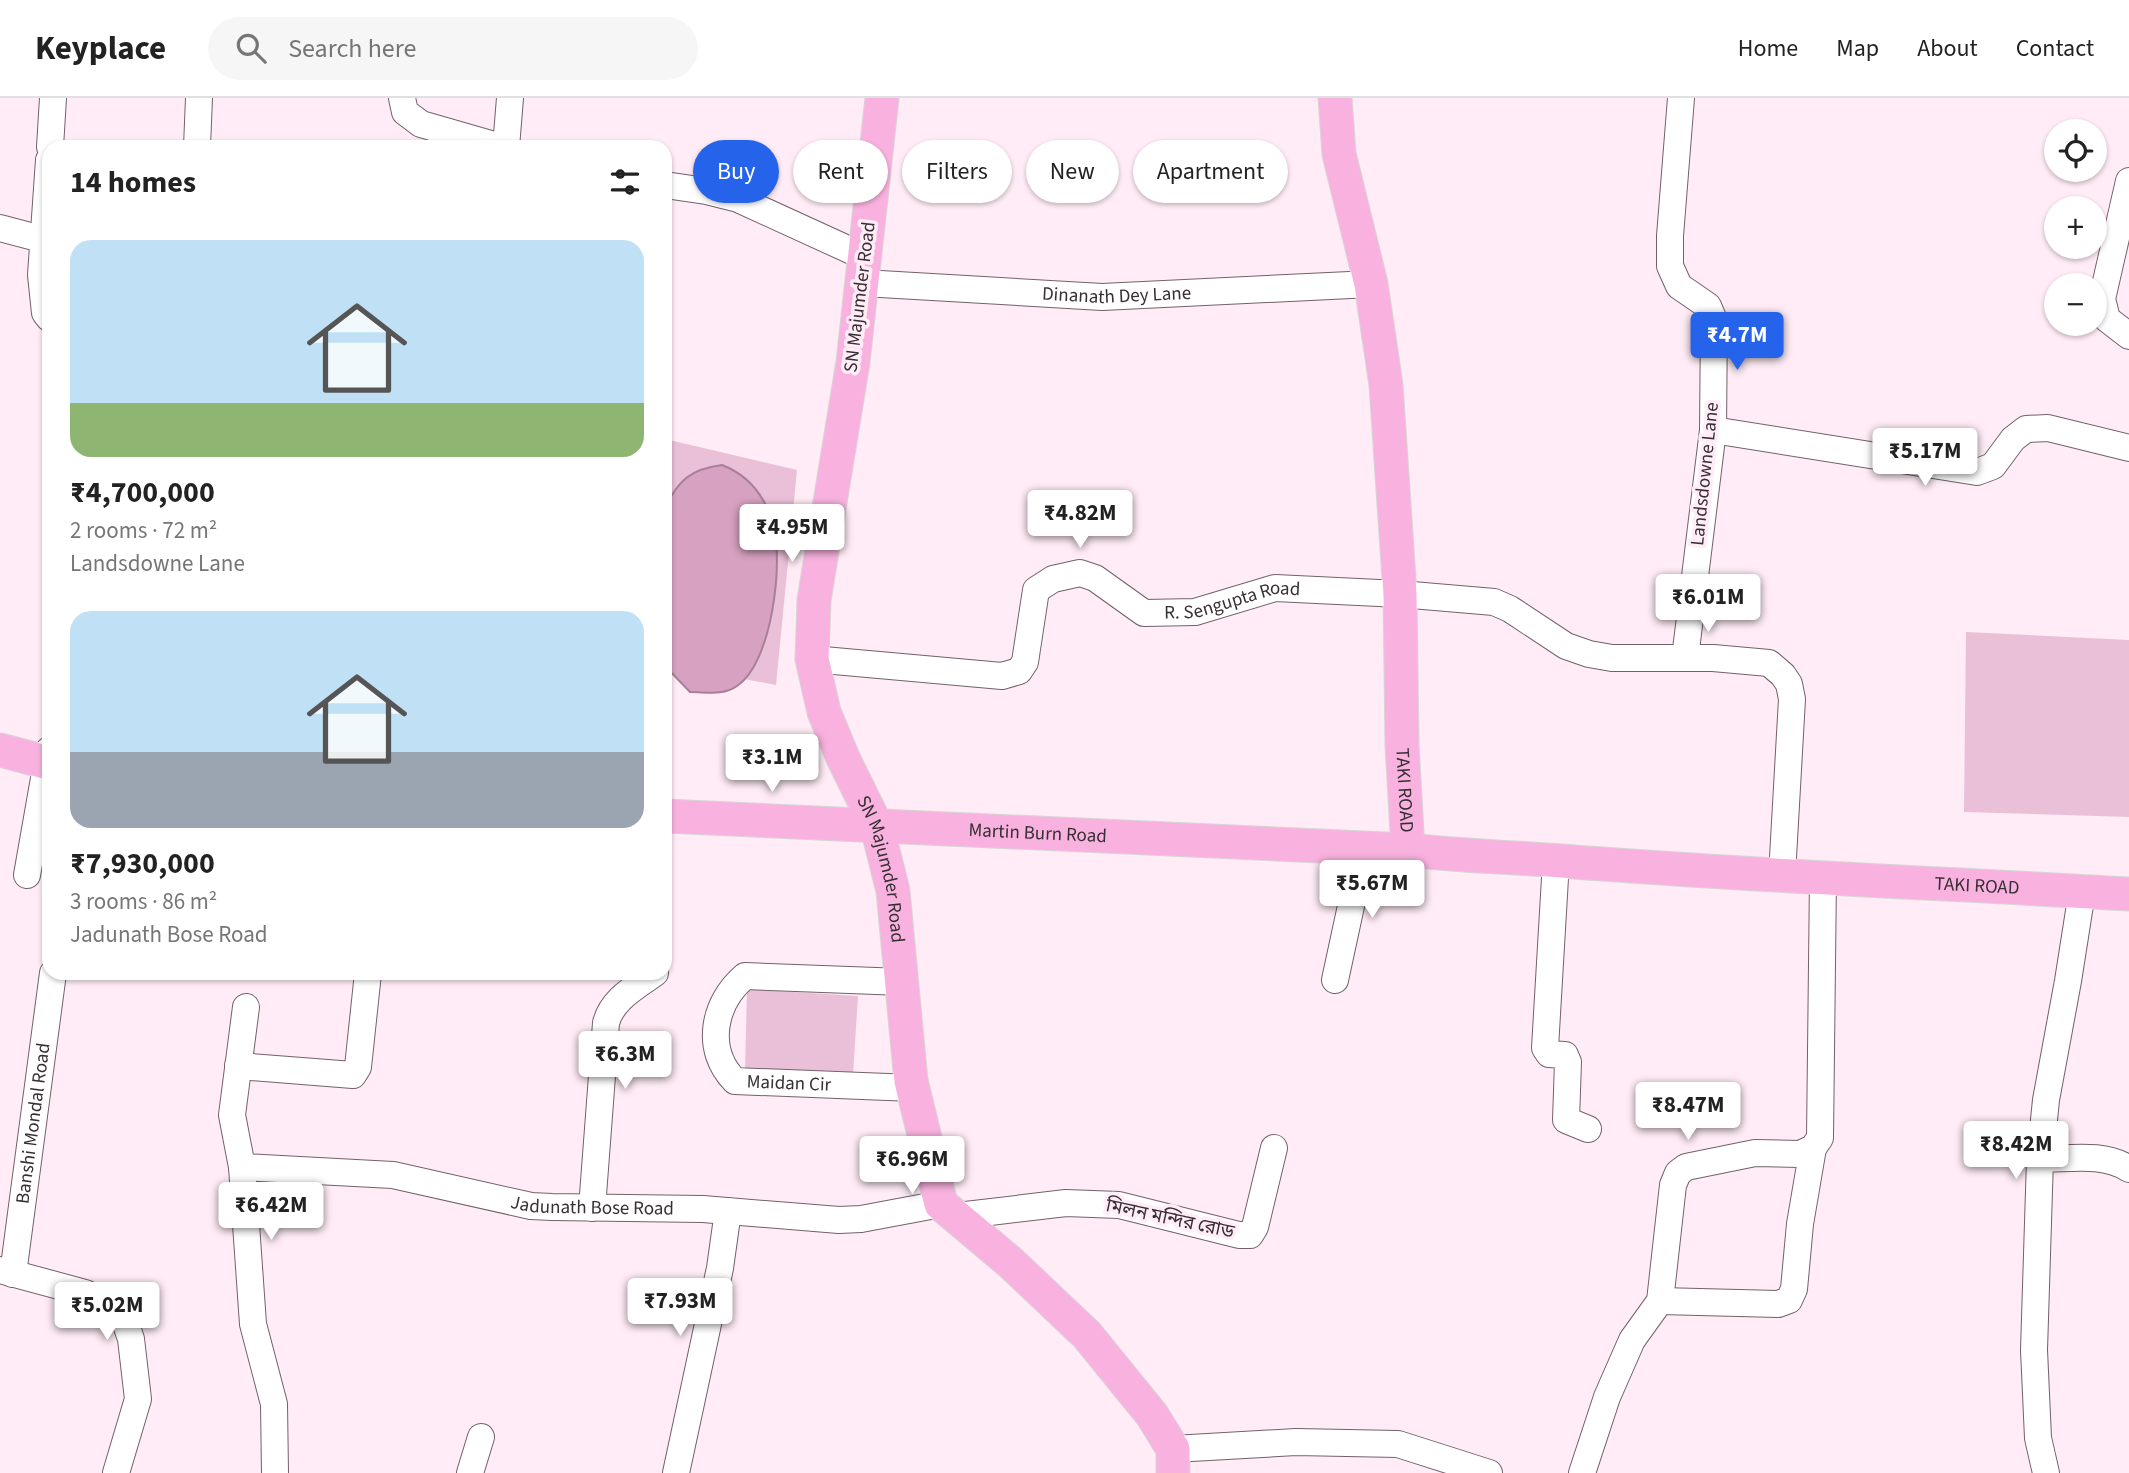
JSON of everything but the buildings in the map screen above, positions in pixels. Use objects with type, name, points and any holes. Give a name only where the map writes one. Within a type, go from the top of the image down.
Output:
[{"type":"main road","name":"SN Majumder Road","points":[[883,98],[853,362],[814,600],[812,659],[824,712],[877,827],[893,891],[903,982],[905,1032],[913,1088],[949,1210]]},
{"type":"main road","name":"TAKI ROAD","points":[[1335,98],[1339,154],[1371,284],[1386,385],[1400,594],[1402,745],[1408,850],[1448,855],[1823,878],[2129,894]]},
{"type":"main road","points":[[0,750],[42,758]]},
{"type":"main road","name":"Martin Burn Road","points":[[672,816],[1408,850]]},
{"type":"main road","points":[[949,1210],[1011,1263],[1081,1329],[1137,1394],[1173,1461]]},
{"type":"street","points":[[50,140],[53,98]]},
{"type":"street","points":[[197,140],[199,98]]},
{"type":"street","points":[[401,98],[405,112],[421,124],[478,140]]},
{"type":"street","points":[[504,140],[510,98]]},
{"type":"street","name":"Landsdowne Lane","points":[[1681,98],[1670,266],[1679,286],[1708,306],[1714,320],[1713,430],[1685,658]]},
{"type":"street","points":[[2129,181],[2102,299],[2108,319],[2129,337]]},
{"type":"street","points":[[672,186],[738,199],[864,270]]},
{"type":"street","points":[[0,228],[42,240]]},
{"type":"street","name":"Dinanath Dey Lane","points":[[864,270],[1102,298],[1371,284]]},
{"type":"street","points":[[1713,430],[1977,472],[1993,466],[2013,439],[2026,429],[2048,428],[2129,447]]},
{"type":"street","name":"R. Sengupta Road","points":[[812,659],[1002,676],[1019,671],[1025,662],[1036,590],[1054,579],[1080,573],[1095,578],[1144,613],[1195,612],[1275,588],[1400,594]]},
{"type":"street","points":[[1400,594],[1494,602],[1510,608],[1566,646],[1589,654],[1612,658],[1713,658],[1769,663],[1789,684],[1792,699],[1782,875]]},
{"type":"street","points":[[27,875],[42,792]]},
{"type":"street","points":[[1335,980],[1354,892],[1368,849]]},
{"type":"street","points":[[1556,860],[1545,1048],[1549,1054],[1565,1055],[1568,1062],[1566,1120],[1588,1129]]},
{"type":"street","points":[[1660,1301],[1778,1304],[1788,1300],[1794,1289],[1800,1224],[1814,1148],[1820,1139],[1823,878]]},
{"type":"street","points":[[2046,1473],[2038,1438],[2035,1350],[2040,1159],[2046,1100],[2082,891]]},
{"type":"street","name":"Maidan Cir","points":[[903,982],[744,976],[727,993],[714,1033],[719,1061],[734,1081],[913,1088]]},
{"type":"street","name":"Banshi Mondal Road","points":[[7,1272],[52,980]]},
{"type":"street","points":[[238,1066],[353,1075],[358,1068],[367,980]]},
{"type":"street","points":[[592,1208],[609,1010],[646,980]]},
{"type":"street","points":[[246,1007],[232,1115],[242,1167],[253,1324],[274,1404],[275,1473]]},
{"type":"street","name":"মিলন মন্দির রোড","points":[[949,1210],[1066,1203],[1119,1205],[1239,1235],[1250,1235],[1255,1227],[1274,1148]]},
{"type":"street","points":[[1582,1473],[1606,1397],[1632,1340],[1660,1301],[1673,1185],[1678,1173],[1686,1167],[1755,1153],[1800,1154],[1814,1148]]},
{"type":"street","points":[[2040,1159],[2103,1159],[2118,1161],[2129,1169]]},
{"type":"street","name":"Jadunath Bose Road","points":[[242,1167],[393,1175],[531,1206],[727,1211],[839,1220],[949,1210]]},
{"type":"street","points":[[676,1473],[720,1268],[727,1211]]},
{"type":"street","points":[[7,1272],[85,1293],[121,1310],[131,1339],[138,1399],[116,1473]]},
{"type":"street","points":[[470,1473],[481,1437]]},
{"type":"street","points":[[1173,1461],[1296,1442],[1398,1444],[1489,1473]]},
{"type":"shaded area","points":[[672,441],[797,470],[776,685],[672,665]]},
{"type":"shaded area","points":[[722,465],[740,474],[760,496],[773,524],[777,562],[772,611],[759,656],[749,674],[737,686],[709,693],[690,692],[672,673],[672,495],[687,478]]},
{"type":"shaded area","points":[[1966,632],[2129,640],[2129,817],[1964,812]]},
{"type":"shaded area","points":[[747,989],[858,996],[853,1075],[745,1071]]}]
